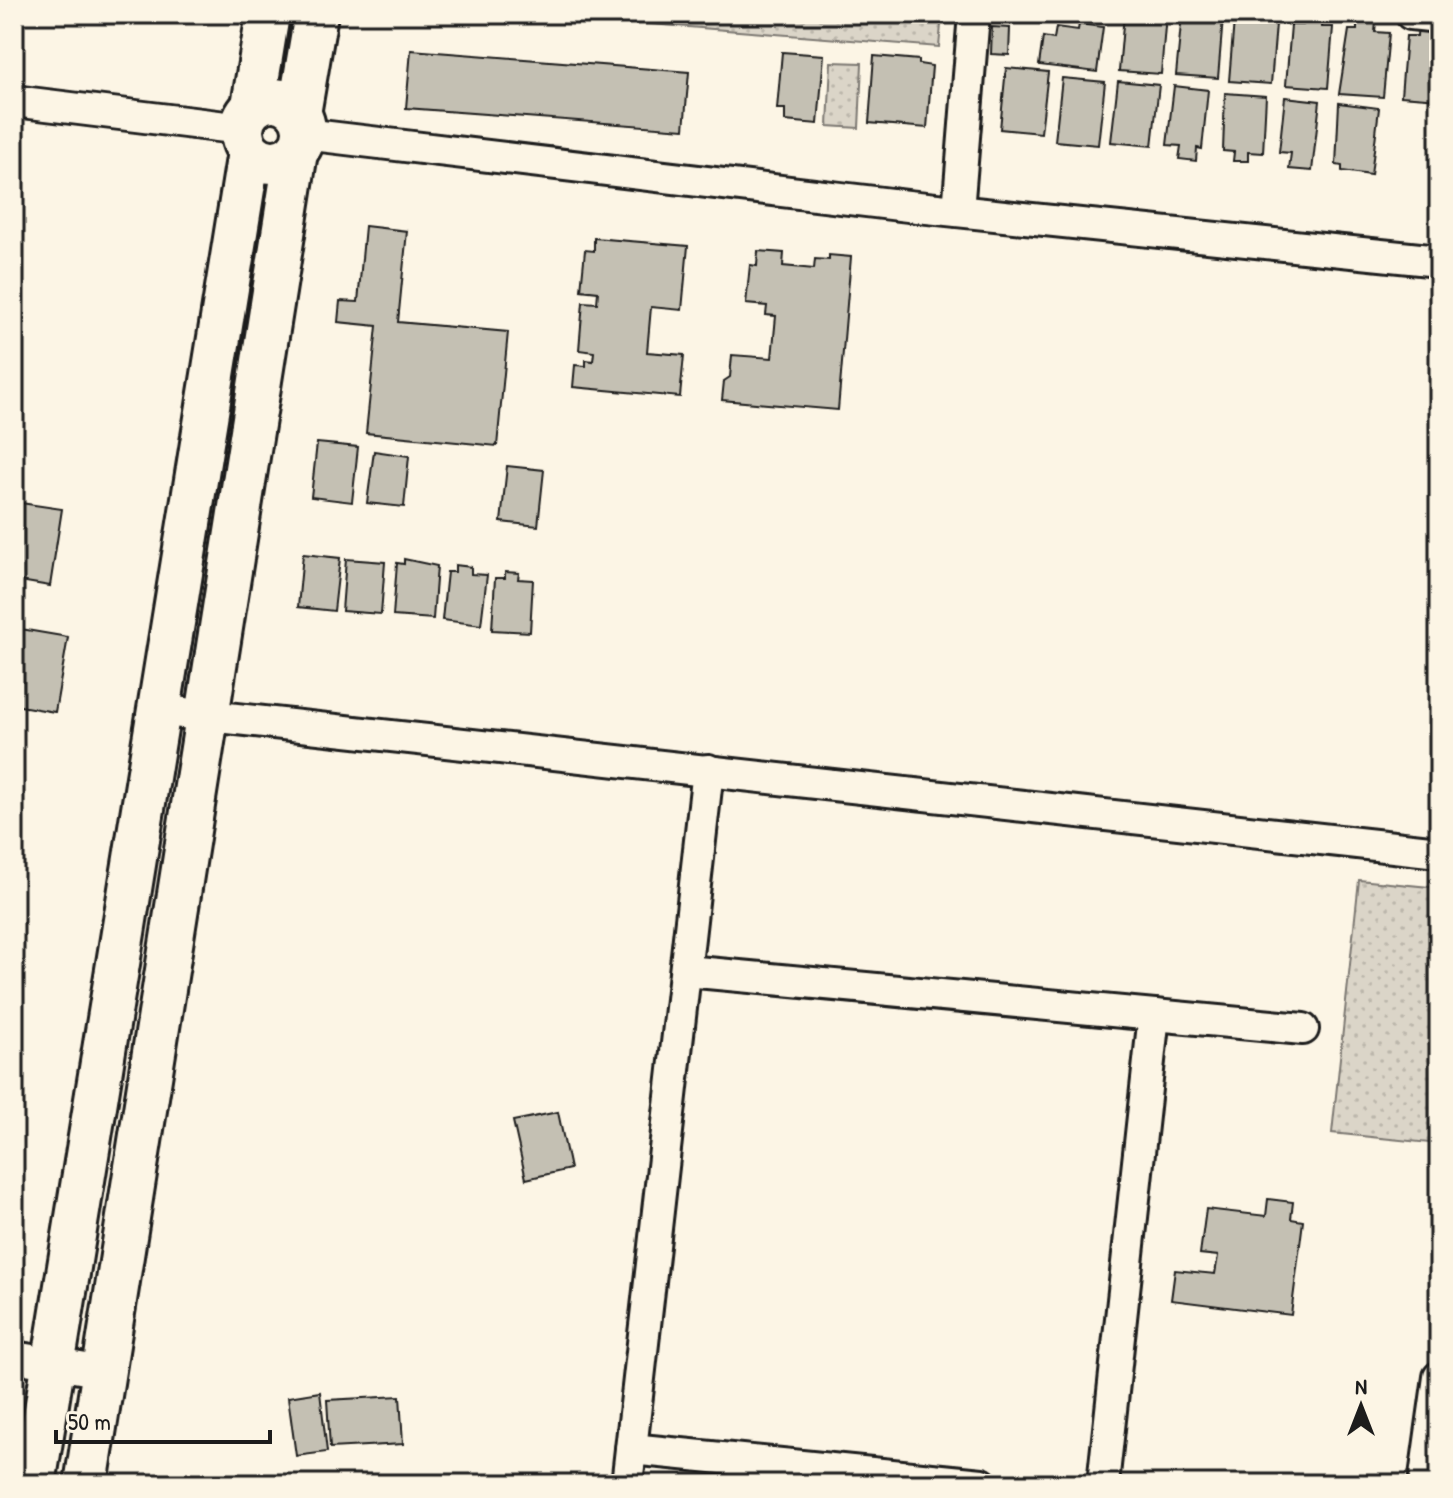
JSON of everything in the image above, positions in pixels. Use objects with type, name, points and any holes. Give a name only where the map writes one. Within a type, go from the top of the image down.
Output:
[{"type":"main road","points":[[34,1484],[34,1360],[156,710],[268,14]]},
{"type":"main road","points":[[86,1484],[300,134],[316,14]]},
{"type":"main road","points":[[248,129],[273,99],[283,101],[300,134]]},
{"type":"main road","points":[[248,129],[267,162],[278,162],[300,134]]},
{"type":"street","points":[[958,211],[974,14]]},
{"type":"street","points":[[1411,14],[1439,17]]},
{"type":"street","points":[[14,101],[248,129]]},
{"type":"street","points":[[300,134],[958,211],[1439,261]]},
{"type":"street","points":[[156,710],[1439,852]]},
{"type":"street","points":[[627,1484],[708,770]]},
{"type":"street","points":[[686,971],[1303,1029]]},
{"type":"street","points":[[1103,1484],[1154,1015]]},
{"type":"street","points":[[34,1360],[104,1372]]},
{"type":"street","points":[[1424,1484],[1439,1377]]},
{"type":"street","points":[[631,1449],[982,1484]]},
{"type":"shaded area","points":[[613,14],[942,14],[939,47],[613,21]]},
{"type":"shaded area","points":[[831,62],[862,63],[859,128],[828,126]]},
{"type":"shaded area","points":[[1359,880],[1439,888],[1439,1144],[1332,1133]]},
{"type":"building","points":[[1124,14],[1166,14],[1161,74],[1119,71]]},
{"type":"building","points":[[1182,14],[1223,18],[1218,78],[1176,75]]},
{"type":"building","points":[[1246,14],[1266,14],[1265,23],[1276,24],[1271,84],[1229,81],[1234,20],[1245,21]]},
{"type":"building","points":[[1303,14],[1323,14],[1322,27],[1333,27],[1328,88],[1286,85],[1291,25],[1303,25]]},
{"type":"building","points":[[1357,20],[1376,22],[1375,32],[1389,33],[1383,97],[1339,94],[1349,30],[1357,30]]},
{"type":"building","points":[[1418,23],[1438,24],[1439,99],[1401,96],[1406,36],[1417,36]]},
{"type":"building","points":[[1079,24],[1103,27],[1097,72],[1039,65],[1043,37],[1054,39],[1056,27],[1078,30]]},
{"type":"building","points":[[992,27],[1010,28],[1009,55],[991,54]]},
{"type":"building","points":[[411,50],[689,72],[684,129],[406,108]]},
{"type":"building","points":[[782,52],[824,55],[818,124],[785,121],[785,109],[777,109]]},
{"type":"building","points":[[874,56],[919,60],[919,64],[932,66],[927,128],[869,123]]},
{"type":"building","points":[[1006,68],[1048,72],[1041,133],[1000,129]]},
{"type":"building","points":[[1062,78],[1105,82],[1098,145],[1055,141]]},
{"type":"building","points":[[1118,81],[1159,85],[1152,146],[1111,142]]},
{"type":"building","points":[[1174,86],[1208,90],[1202,149],[1197,148],[1196,161],[1179,159],[1181,146],[1167,145]]},
{"type":"building","points":[[1225,93],[1266,96],[1263,153],[1248,152],[1248,161],[1233,161],[1234,152],[1223,151]]},
{"type":"building","points":[[1285,97],[1320,101],[1312,171],[1289,169],[1291,153],[1279,152]]},
{"type":"building","points":[[1339,103],[1379,108],[1371,175],[1342,171],[1342,166],[1336,165]]},
{"type":"building","points":[[365,226],[407,231],[398,322],[508,332],[497,446],[366,433],[377,326],[338,322],[340,301],[358,302]]},
{"type":"building","points":[[594,238],[688,246],[682,310],[651,307],[647,352],[684,355],[680,397],[573,387],[575,365],[586,366],[586,360],[593,361],[594,352],[579,350],[583,302],[597,303],[598,292],[581,290],[585,250],[594,251]]},
{"type":"building","points":[[758,251],[784,253],[783,266],[814,269],[815,259],[829,260],[829,255],[851,257],[838,410],[722,400],[724,381],[730,377],[732,355],[772,358],[776,316],[766,315],[767,306],[746,304],[750,265],[757,266]]},
{"type":"building","points":[[317,443],[358,447],[352,502],[311,497]]},
{"type":"building","points":[[374,451],[409,456],[404,507],[367,503]]},
{"type":"building","points":[[507,466],[544,470],[538,526],[501,522]]},
{"type":"building","points":[[14,502],[62,509],[50,586],[14,580]]},
{"type":"building","points":[[303,554],[340,558],[334,611],[298,607]]},
{"type":"building","points":[[346,559],[385,562],[381,614],[342,611]]},
{"type":"building","points":[[404,559],[437,566],[433,619],[393,616],[397,563],[404,564]]},
{"type":"building","points":[[455,565],[471,567],[471,574],[487,575],[481,625],[442,620],[447,572],[455,572]]},
{"type":"building","points":[[505,572],[519,573],[518,579],[533,580],[530,632],[492,630],[495,578],[505,578]]},
{"type":"building","points":[[15,628],[68,637],[55,712],[14,705]]},
{"type":"building","points":[[558,1112],[570,1169],[526,1179],[513,1121]]},
{"type":"building","points":[[1268,1199],[1293,1202],[1291,1219],[1303,1221],[1291,1315],[1171,1300],[1175,1270],[1215,1274],[1218,1256],[1200,1254],[1206,1209],[1266,1216]]},
{"type":"building","points":[[320,1392],[327,1452],[296,1456],[288,1397]]},
{"type":"building","points":[[400,1396],[403,1444],[330,1448],[327,1400]]}]
